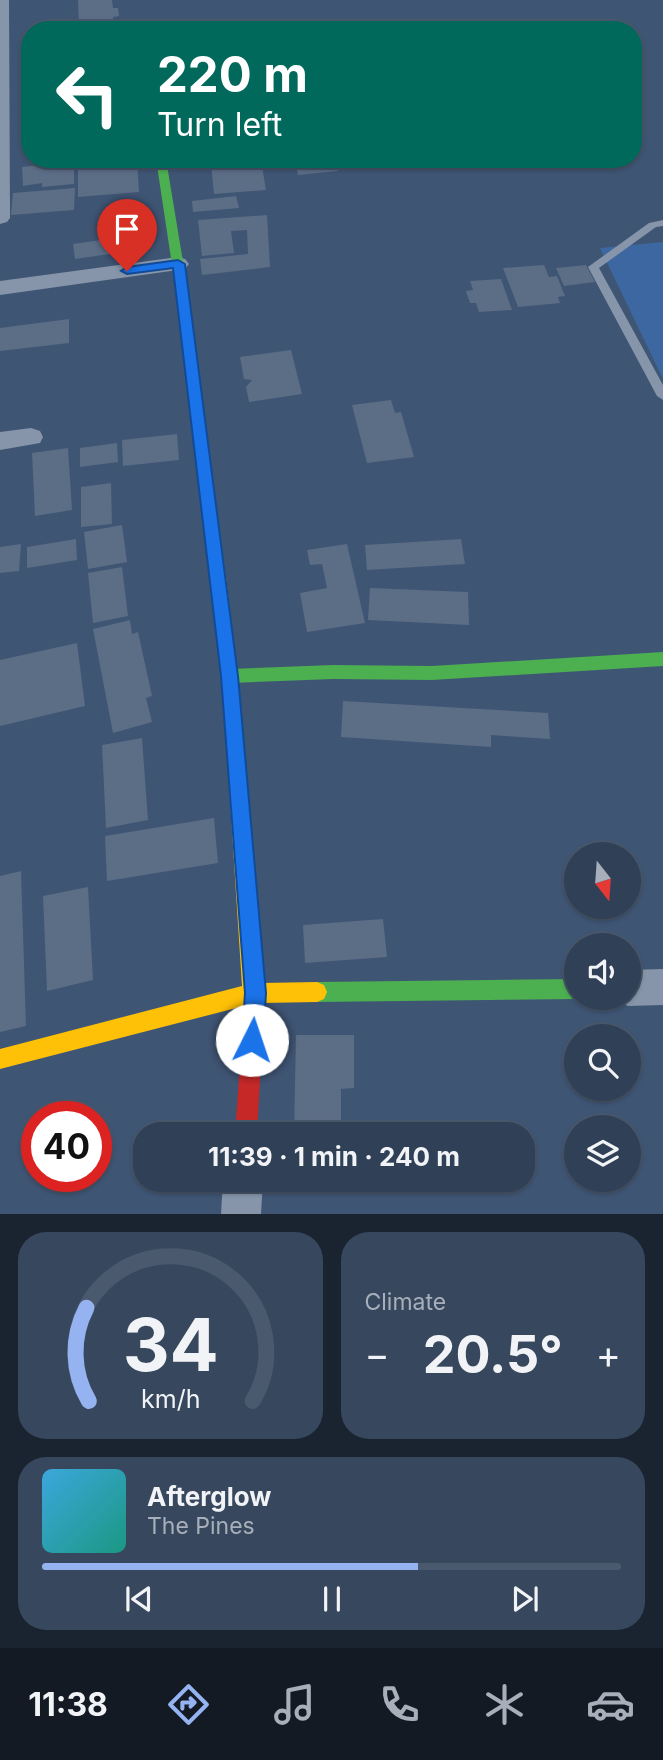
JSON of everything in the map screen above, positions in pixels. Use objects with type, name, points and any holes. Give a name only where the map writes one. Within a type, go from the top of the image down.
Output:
[{"type":"street","points":[[0,218],[1,0]]},
{"type":"street","points":[[162,168],[178,264],[230,676],[256,993],[247,1122]]},
{"type":"street","points":[[0,288],[178,264]]},
{"type":"street","points":[[0,441],[31,436]]},
{"type":"street","points":[[230,676],[333,672],[432,673],[663,659]]},
{"type":"street","points":[[641,988],[663,988]]},
{"type":"street","points":[[0,1059],[256,993],[564,989]]},
{"type":"street","points":[[241,1214],[242,1192]]},
{"type":"lane","points":[[663,223],[653,225],[593,267],[663,397]]},
{"type":"shaded area","points":[[663,242],[663,379],[600,248]]},
{"type":"building","points":[[78,0],[112,0],[113,8],[118,8],[119,16],[113,17],[113,21],[79,21]]},
{"type":"building","points":[[22,168],[74,168],[74,184],[42,187],[42,183],[23,186]]},
{"type":"building","points":[[78,168],[138,168],[139,192],[78,197]]},
{"type":"building","points":[[211,168],[262,168],[266,190],[214,194]]},
{"type":"building","points":[[297,168],[337,168],[338,171],[298,175]]},
{"type":"building","points":[[75,188],[74,210],[11,215],[13,193]]},
{"type":"building","points":[[236,196],[239,208],[193,212],[192,201]]},
{"type":"building","points":[[267,215],[270,267],[202,275],[200,259],[248,254],[247,230],[231,231],[234,253],[202,256],[198,220]]},
{"type":"building","points":[[115,238],[117,253],[75,259],[73,244]]},
{"type":"building","points":[[544,265],[549,277],[557,276],[565,296],[558,297],[560,303],[518,307],[503,268]]},
{"type":"building","points":[[586,265],[595,282],[564,286],[556,268]]},
{"type":"building","points":[[501,279],[512,310],[479,312],[476,303],[470,303],[466,291],[473,290],[470,281]]},
{"type":"building","points":[[69,319],[69,343],[0,351],[0,328]]},
{"type":"building","points":[[291,350],[302,394],[249,402],[246,387],[252,380],[244,379],[240,357]]},
{"type":"building","points":[[391,400],[395,413],[401,412],[414,457],[367,463],[352,405]]},
{"type":"building","points":[[177,434],[179,460],[123,466],[122,440]]},
{"type":"building","points":[[117,443],[118,462],[80,467],[80,448]]},
{"type":"building","points":[[68,448],[72,510],[35,516],[32,453]]},
{"type":"building","points":[[111,483],[112,524],[81,527],[81,487]]},
{"type":"building","points":[[122,525],[127,562],[88,569],[84,532]]},
{"type":"building","points":[[76,539],[77,560],[27,568],[27,547]]},
{"type":"building","points":[[461,539],[465,564],[367,570],[365,545]]},
{"type":"building","points":[[21,544],[19,571],[0,573],[0,547]]},
{"type":"building","points":[[347,544],[365,623],[307,632],[300,593],[327,588],[322,564],[310,565],[307,550]]},
{"type":"building","points":[[122,567],[128,616],[93,623],[88,573]]},
{"type":"building","points":[[370,588],[468,592],[469,625],[368,620]]},
{"type":"building","points":[[130,620],[132,634],[138,632],[152,696],[146,698],[152,722],[113,733],[93,629]]},
{"type":"building","points":[[77,643],[85,706],[0,726],[0,660]]},
{"type":"building","points":[[343,701],[548,713],[550,739],[491,735],[491,747],[341,737]]},
{"type":"building","points":[[142,738],[148,820],[106,828],[102,745]]},
{"type":"building","points":[[214,818],[218,863],[107,881],[105,836]]},
{"type":"building","points":[[21,871],[26,1026],[0,1032],[0,876]]},
{"type":"building","points":[[88,887],[93,980],[47,991],[43,896]]},
{"type":"building","points":[[383,919],[387,957],[305,963],[303,925]]},
{"type":"building","points":[[296,1035],[354,1035],[354,1088],[341,1089],[341,1122],[294,1122]]},
{"type":"traffic: fast","points":[[162,168],[183,298],[218,577]]},
{"type":"traffic: fast","points":[[230,676],[333,672],[432,673],[663,659]]},
{"type":"traffic: fast","points":[[317,992],[564,989]]},
{"type":"traffic: slow","points":[[218,577],[230,676],[254,1007]]},
{"type":"traffic: slow","points":[[0,1059],[255,993],[317,992]]},
{"type":"traffic: jam","points":[[247,1122],[254,1007]]},
{"type":"route","points":[[127,271],[178,264],[230,676],[256,993],[252,1040]]}]
